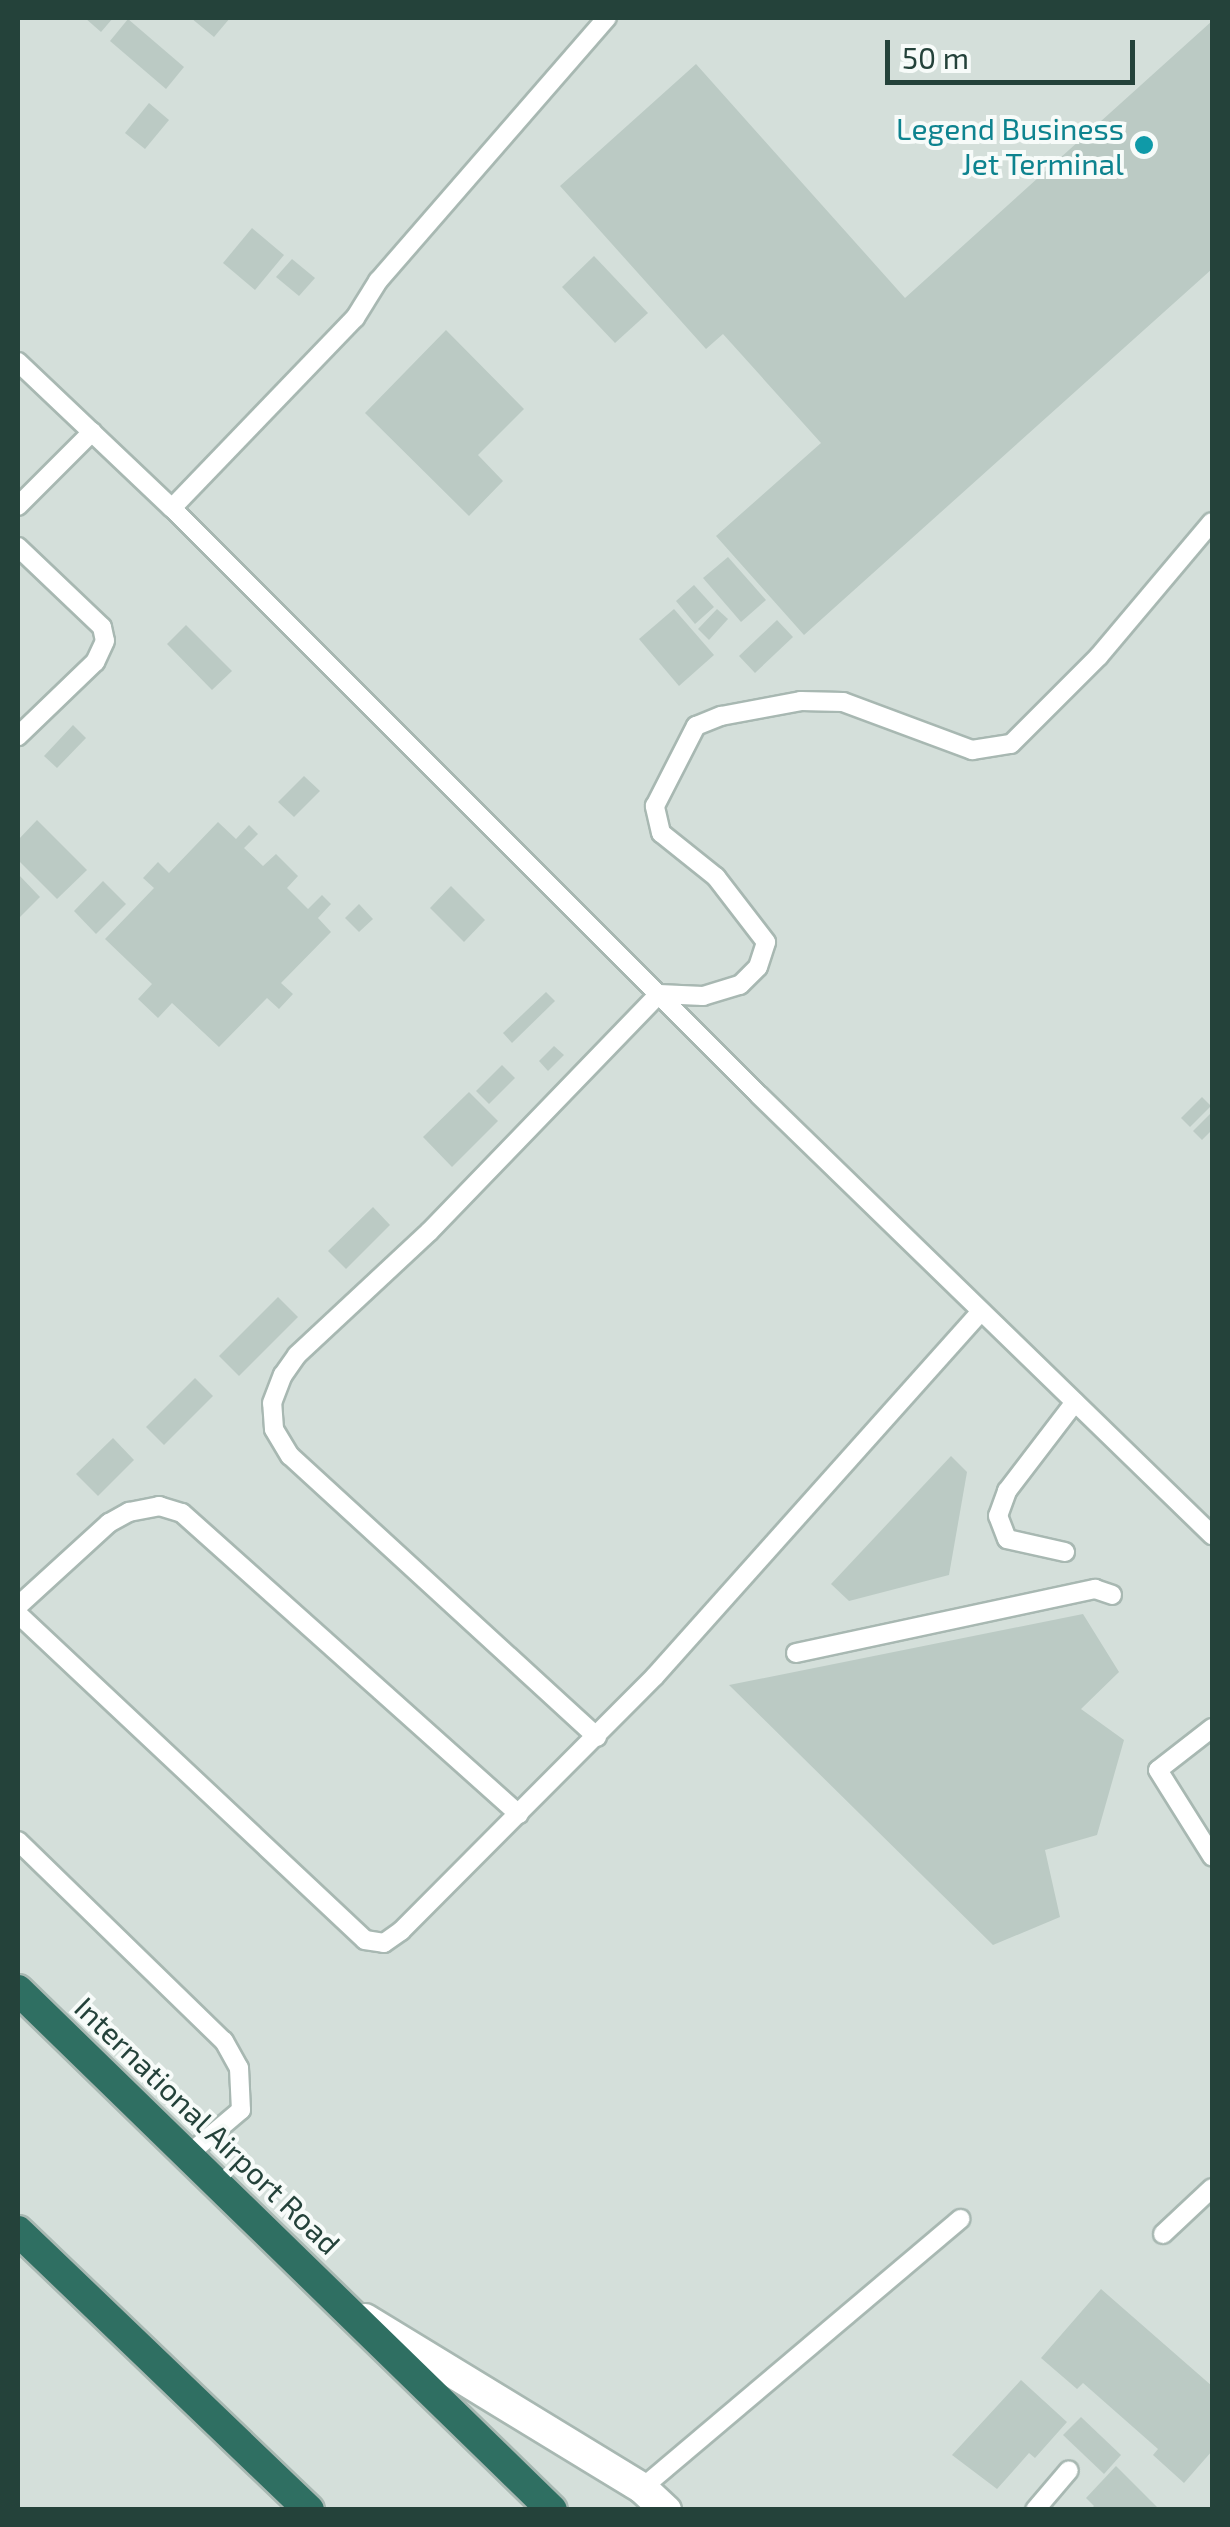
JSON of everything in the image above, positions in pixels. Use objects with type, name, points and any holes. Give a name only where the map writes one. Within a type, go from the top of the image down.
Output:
[{"type":"highway","name":"International Airport Road","points":[[18,1990],[552,2510]]},
{"type":"highway","points":[[18,2231],[309,2510]]},
{"type":"main road","name":"International Airport Road","points":[[350,2310],[642,2488],[666,2510]]},
{"type":"main road","points":[[267,2468],[294,2510]]},
{"type":"lane","points":[[172,508],[354,318],[378,281],[607,18]]},
{"type":"lane","points":[[18,362],[172,508],[659,994],[1212,1535]]},
{"type":"lane","points":[[18,506],[92,432]]},
{"type":"lane","points":[[597,1737],[290,1456],[274,1428],[272,1404],[283,1375],[297,1355],[429,1232],[659,994],[703,996],[740,985],[758,967],[766,942],[716,876],[661,833],[655,806],[696,726],[721,716],[801,701],[842,702],[972,750],[1012,744],[1100,656],[1212,522]]},
{"type":"lane","points":[[18,548],[102,627],[105,641],[95,662],[18,736]]},
{"type":"lane","points":[[18,1614],[365,1940],[384,1943],[401,1931],[597,1737],[711,1616],[981,1311]]},
{"type":"lane","points":[[1065,1552],[1008,1539],[998,1516],[1008,1490],[1075,1402]]},
{"type":"lane","points":[[18,1606],[119,1518],[159,1506],[182,1513],[519,1814]]},
{"type":"lane","points":[[796,1653],[1096,1589],[1112,1595]]},
{"type":"lane","points":[[1212,1728],[1158,1770],[1212,1856]]},
{"type":"lane","points":[[18,1841],[224,2041],[239,2068],[241,2110],[189,2154]]},
{"type":"lane","points":[[1163,2234],[1212,2188]]},
{"type":"lane","points":[[642,2488],[960,2219]]},
{"type":"lane","points":[[1035,2510],[1069,2470]]},
{"type":"shaded area","points":[[18,18],[1212,18],[1212,2509],[18,2509]]},
{"type":"building","points":[[85,18],[113,18],[101,32]]},
{"type":"building","points":[[191,18],[230,18],[214,37]]},
{"type":"building","points":[[128,19],[184,67],[166,89],[110,41]]},
{"type":"building","points":[[1212,21],[1212,269],[804,635],[716,536],[821,443],[723,334],[706,349],[560,186],[696,64],[905,298]]},
{"type":"building","points":[[149,103],[169,120],[145,149],[125,133]]},
{"type":"building","points":[[252,228],[284,255],[255,290],[223,263]]},
{"type":"building","points":[[594,256],[648,313],[615,343],[562,287]]},
{"type":"building","points":[[292,259],[315,278],[299,296],[276,277]]},
{"type":"building","points":[[446,330],[524,409],[478,455],[503,481],[469,516],[365,413]]},
{"type":"building","points":[[728,557],[766,600],[741,622],[703,578]]},
{"type":"building","points":[[694,585],[714,607],[695,624],[676,601]]},
{"type":"building","points":[[674,609],[714,655],[679,686],[639,639]]},
{"type":"building","points":[[717,609],[728,619],[709,640],[698,629]]},
{"type":"building","points":[[777,620],[793,637],[755,673],[739,656]]},
{"type":"building","points":[[186,625],[232,671],[212,690],[167,644]]},
{"type":"building","points":[[73,725],[86,738],[57,768],[44,756]]},
{"type":"building","points":[[304,776],[320,791],[294,817],[278,802]]},
{"type":"building","points":[[37,820],[87,870],[57,899],[18,860],[18,840]]},
{"type":"building","points":[[218,822],[236,839],[249,825],[258,834],[244,848],[263,866],[276,854],[298,876],[287,888],[308,909],[322,895],[331,904],[318,918],[331,932],[281,983],[293,994],[279,1009],[267,998],[219,1047],[172,1003],[158,1018],[138,999],[152,984],[105,939],[154,888],[143,878],[158,862],[169,873]]},
{"type":"building","points":[[18,874],[40,897],[18,919]]},
{"type":"building","points":[[103,881],[126,904],[96,934],[74,911]]},
{"type":"building","points":[[451,886],[485,920],[464,942],[430,908]]},
{"type":"building","points":[[359,904],[373,919],[359,932],[345,918]]},
{"type":"building","points":[[546,992],[555,1001],[512,1043],[503,1033]]},
{"type":"building","points":[[554,1046],[564,1055],[548,1071],[539,1061]]},
{"type":"building","points":[[502,1065],[515,1078],[489,1104],[476,1091]]},
{"type":"building","points":[[469,1092],[498,1121],[452,1167],[423,1137]]},
{"type":"building","points":[[1202,1097],[1211,1106],[1190,1127],[1181,1118]]},
{"type":"building","points":[[1212,1112],[1212,1130],[1202,1140],[1193,1131]]},
{"type":"building","points":[[373,1207],[390,1225],[346,1269],[328,1251]]},
{"type":"building","points":[[278,1297],[298,1317],[239,1376],[219,1356]]},
{"type":"building","points":[[195,1378],[213,1396],[164,1445],[146,1427]]},
{"type":"building","points":[[113,1438],[134,1460],[98,1496],[76,1474]]},
{"type":"building","points":[[951,1456],[967,1472],[949,1575],[849,1601],[831,1584]]},
{"type":"building","points":[[1083,1614],[1119,1672],[1081,1709],[1124,1740],[1097,1835],[1045,1850],[1060,1917],[993,1945],[729,1685]]},
{"type":"building","points":[[1101,2289],[1212,2386],[1212,2451],[1184,2483],[1153,2455],[1158,2449],[1083,2383],[1077,2389],[1041,2358]]},
{"type":"building","points":[[1021,2380],[1067,2422],[1035,2458],[1029,2453],[997,2489],[952,2455]]},
{"type":"building","points":[[1081,2417],[1121,2455],[1104,2474],[1063,2435]]},
{"type":"building","points":[[1116,2466],[1160,2510],[1090,2510],[1094,2506],[1086,2498]]},
{"type":"place","name":"Legend Business Jet Terminal","points":[[1144,145]]}]
